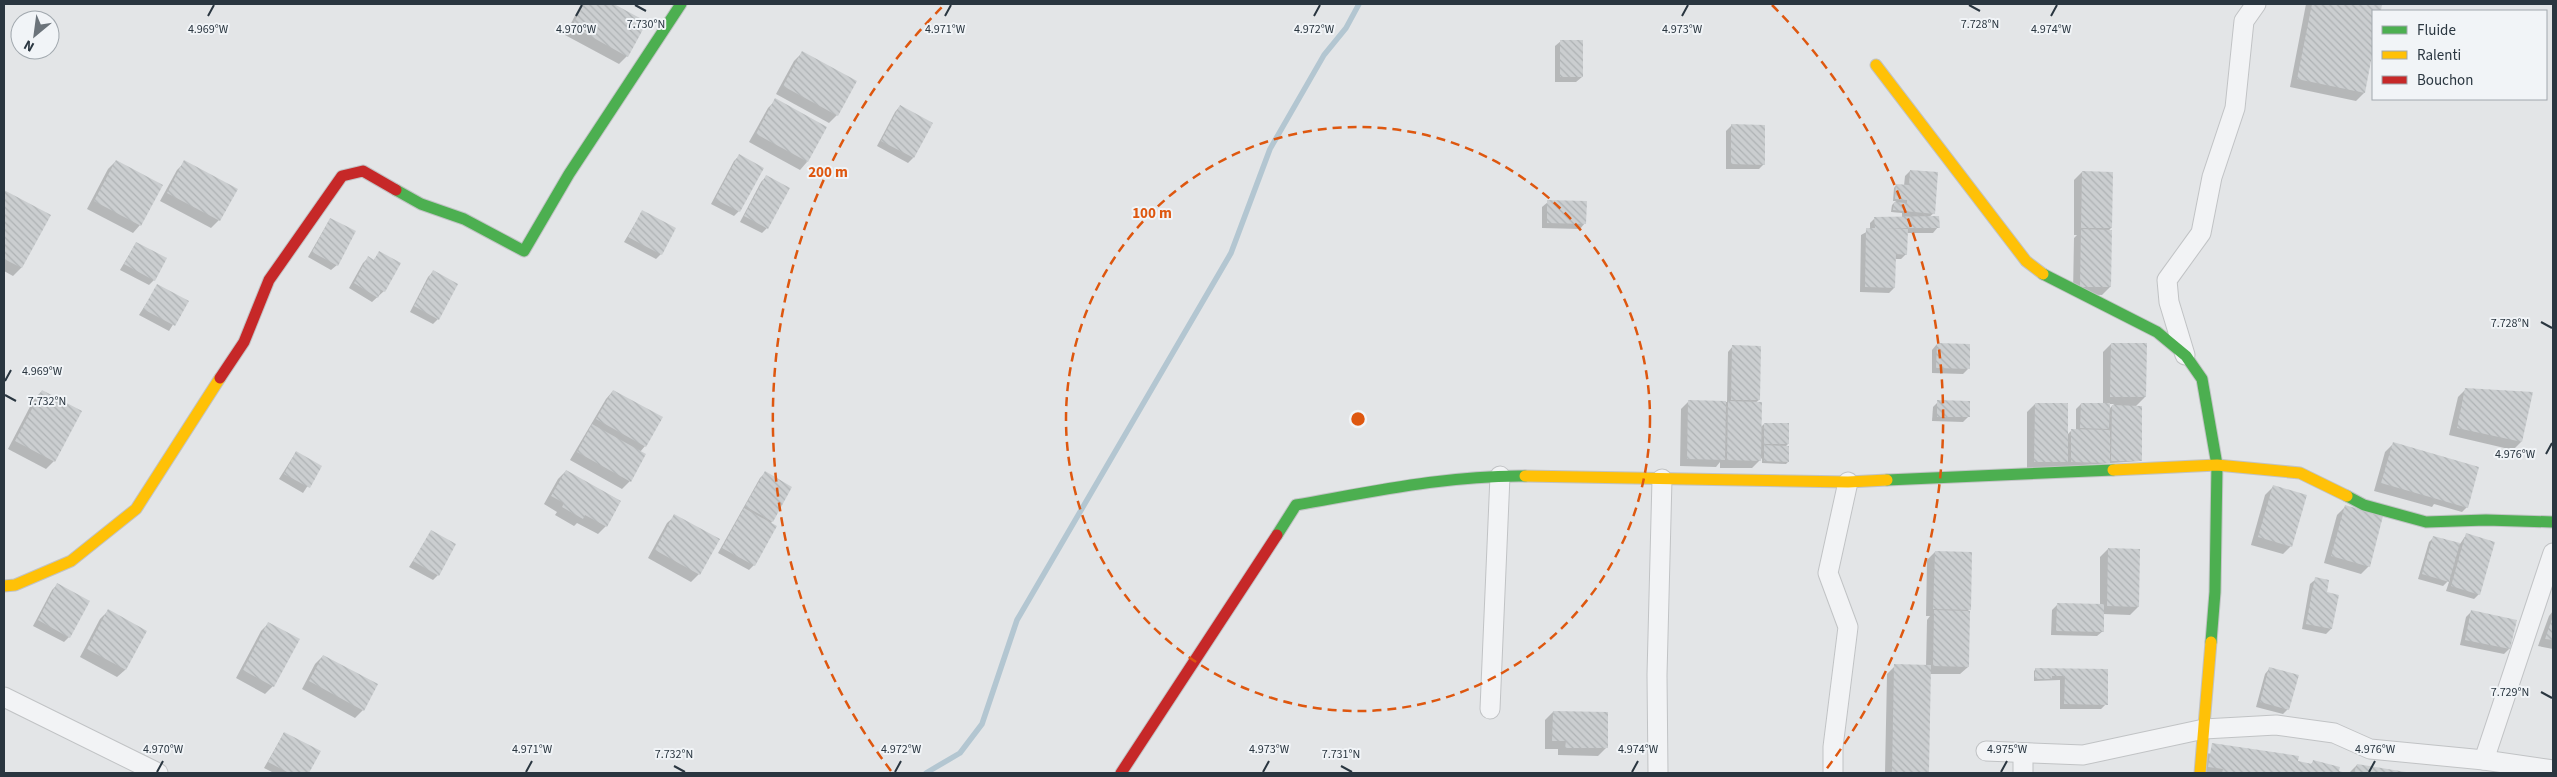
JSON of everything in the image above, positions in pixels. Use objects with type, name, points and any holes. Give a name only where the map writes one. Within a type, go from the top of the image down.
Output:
[{"type":"street","points":[[4,586],[15,585],[71,561],[136,508],[182,434],[244,342],[269,280],[342,176],[362,171],[421,204],[464,219],[524,251],[570,174],[681,4]]},
{"type":"street","points":[[2186,356],[2169,302],[2167,280],[2201,232],[2212,177],[2236,108],[2244,21],[2256,4]]},
{"type":"street","points":[[1876,65],[2026,261],[2050,279],[2157,332],[2186,356],[2202,379],[2217,465],[2215,592],[2200,773]]},
{"type":"street","points":[[1120,773],[1296,505],[1389,489],[1500,476],[1848,482],[2217,465],[2300,473],[2364,505],[2426,522],[2486,520],[2553,522]]},
{"type":"street","points":[[1490,709],[1500,476]]},
{"type":"street","points":[[1658,773],[1657,675],[1662,479]]},
{"type":"street","points":[[1833,773],[1833,748],[1848,627],[1828,573],[1848,482]]},
{"type":"street","points":[[2484,760],[2553,553]]},
{"type":"street","points":[[4,697],[158,773]]},
{"type":"street","points":[[1986,751],[2082,755],[2204,729],[2276,725],[2334,733],[2370,749],[2484,760],[2553,770]]},
{"type":"street","points":[[2023,773],[2024,754]]},
{"type":"building","points":[[584,4],[614,4],[647,22],[628,57],[572,26]]},
{"type":"building","points":[[2312,4],[2382,4],[2381,10],[2372,10],[2372,55],[2365,93],[2297,79]]},
{"type":"building","points":[[1560,40],[1583,40],[1583,77],[1560,77]]},
{"type":"building","points":[[802,51],[857,81],[838,116],[783,86]]},
{"type":"building","points":[[775,98],[827,127],[808,162],[756,134]]},
{"type":"building","points":[[900,105],[933,123],[914,158],[881,141]]},
{"type":"building","points":[[1731,124],[1765,125],[1765,165],[1731,164]]},
{"type":"building","points":[[739,154],[764,168],[740,212],[715,199]]},
{"type":"building","points":[[116,160],[163,185],[141,226],[94,201]]},
{"type":"building","points":[[184,160],[238,189],[220,221],[167,193]]},
{"type":"building","points":[[1910,170],[1938,172],[1935,214],[1893,210],[1894,202],[1907,203],[1907,200],[1895,199],[1896,184],[1909,185]]},
{"type":"building","points":[[2082,171],[2113,172],[2112,228],[2081,228]]},
{"type":"building","points":[[766,175],[790,188],[768,229],[744,216]]},
{"type":"building","points":[[4,190],[51,215],[22,268],[4,259]]},
{"type":"building","points":[[1547,200],[1587,201],[1586,224],[1547,223]]},
{"type":"building","points":[[642,210],[676,228],[662,255],[628,237]]},
{"type":"building","points":[[1939,216],[1940,228],[1886,228],[1908,229],[1907,255],[1896,254],[1895,288],[1865,287],[1866,228],[1875,228],[1874,217]]},
{"type":"building","points":[[330,218],[356,231],[338,266],[312,252]]},
{"type":"building","points":[[2081,229],[2112,230],[2111,287],[2080,287]]},
{"type":"building","points":[[136,242],[167,258],[155,281],[124,264]]},
{"type":"building","points":[[379,251],[401,263],[385,292],[381,290],[378,298],[354,283],[368,256],[374,260]]},
{"type":"building","points":[[433,270],[458,284],[439,320],[414,306]]},
{"type":"building","points":[[157,284],[189,301],[175,326],[143,309]]},
{"type":"building","points":[[1937,343],[1970,344],[1970,369],[1936,368]]},
{"type":"building","points":[[2111,343],[2147,343],[2146,397],[2110,397]]},
{"type":"building","points":[[1732,345],[1761,346],[1760,400],[1731,400]]},
{"type":"building","points":[[2465,388],[2533,392],[2522,442],[2457,428]]},
{"type":"building","points":[[42,390],[82,411],[55,462],[15,441]]},
{"type":"building","points":[[613,390],[663,417],[646,447],[596,419]]},
{"type":"building","points":[[1688,400],[1726,401],[1725,460],[1687,459]]},
{"type":"building","points":[[1937,400],[1970,401],[1970,417],[1937,417]]},
{"type":"building","points":[[1728,401],[1762,402],[1761,461],[1727,460]]},
{"type":"building","points":[[2035,403],[2068,403],[2068,462],[2034,462]]},
{"type":"building","points":[[2081,403],[2110,403],[2109,429],[2080,428]]},
{"type":"building","points":[[2112,405],[2142,406],[2142,461],[2111,461]]},
{"type":"building","points":[[1764,423],[1789,423],[1789,444],[1764,444]]},
{"type":"building","points":[[592,424],[646,454],[631,482],[577,452]]},
{"type":"building","points":[[2071,429],[2110,430],[2110,463],[2071,462]]},
{"type":"building","points":[[2393,442],[2479,467],[2468,508],[2381,483]]},
{"type":"building","points":[[1764,445],[1789,446],[1789,462],[1764,461]]},
{"type":"building","points":[[296,451],[322,466],[310,488],[284,474]]},
{"type":"building","points":[[566,470],[621,501],[607,527],[585,515],[583,519],[562,507],[564,503],[551,496]]},
{"type":"building","points":[[765,471],[792,487],[773,522],[745,506]]},
{"type":"building","points":[[2273,485],[2307,495],[2292,547],[2258,537]]},
{"type":"building","points":[[2345,505],[2383,516],[2370,567],[2331,556]]},
{"type":"building","points":[[744,508],[777,526],[755,566],[722,548]]},
{"type":"building","points":[[674,514],[720,539],[700,575],[655,550]]},
{"type":"building","points":[[431,530],[456,544],[439,576],[413,561]]},
{"type":"building","points":[[2466,533],[2495,542],[2480,595],[2451,586]]},
{"type":"building","points":[[2433,536],[2460,543],[2449,582],[2422,574]]},
{"type":"building","points":[[2108,548],[2140,549],[2139,607],[2107,606]]},
{"type":"building","points":[[1935,551],[1972,552],[1971,610],[1933,609]]},
{"type":"building","points":[[2315,577],[2329,580],[2327,592],[2339,595],[2332,629],[2306,624]]},
{"type":"building","points":[[57,583],[90,601],[70,638],[38,620]]},
{"type":"building","points":[[2057,603],[2104,604],[2104,632],[2056,631]]},
{"type":"building","points":[[108,609],[147,631],[126,670],[87,649]]},
{"type":"building","points":[[1934,610],[1970,611],[1969,667],[1933,666]]},
{"type":"building","points":[[2471,610],[2517,620],[2510,649],[2465,640]]},
{"type":"building","points":[[2553,616],[2553,640],[2545,639]]},
{"type":"building","points":[[268,622],[300,639],[274,687],[243,670]]},
{"type":"building","points":[[323,655],[378,684],[364,711],[309,681]]},
{"type":"building","points":[[1894,664],[1931,665],[1929,773],[1892,773]]},
{"type":"building","points":[[2269,667],[2299,675],[2289,710],[2260,702]]},
{"type":"building","points":[[2035,668],[2108,669],[2108,705],[2064,704],[2065,676],[2052,676],[2052,679],[2035,679]]},
{"type":"building","points":[[1553,711],[1608,712],[1608,748],[1565,748],[1566,741],[1552,741]]},
{"type":"building","points":[[284,732],[321,751],[309,773],[289,773],[268,762]]},
{"type":"building","points":[[2212,743],[2299,756],[2298,761],[2312,764],[2313,760],[2340,767],[2339,771],[2346,773],[2222,773],[2223,769],[2208,767]]},
{"type":"building","points":[[2357,764],[2406,772],[2406,773],[2354,773]]},
{"type":"waterway","points":[[926,773],[960,753],[982,724],[1017,620],[1231,253],[1270,149],[1324,55],[1346,28],[1359,4]]},
{"type":"traffic: fast","points":[[396,190],[421,204],[464,219],[524,251],[569,174],[681,4]]},
{"type":"traffic: fast","points":[[2043,274],[2157,332],[2186,356],[2202,379],[2217,465],[2215,592],[2211,642]]},
{"type":"traffic: fast","points":[[1887,480],[2113,470]]},
{"type":"traffic: fast","points":[[1277,535],[1296,505],[1439,481],[1496,476],[1525,476]]},
{"type":"traffic: fast","points":[[2347,496],[2364,505],[2426,522],[2486,520],[2553,522]]},
{"type":"traffic: slow","points":[[1876,65],[2026,261],[2043,274]]},
{"type":"traffic: slow","points":[[4,586],[15,585],[71,561],[136,509],[220,378]]},
{"type":"traffic: slow","points":[[2113,470],[2217,465],[2300,473],[2347,496]]},
{"type":"traffic: slow","points":[[1525,476],[1848,482],[1887,480]]},
{"type":"traffic: slow","points":[[2200,773],[2211,642]]},
{"type":"traffic: jam","points":[[220,378],[244,342],[269,280],[342,176],[363,171],[396,190]]},
{"type":"traffic: jam","points":[[1121,773],[1277,535]]}]
